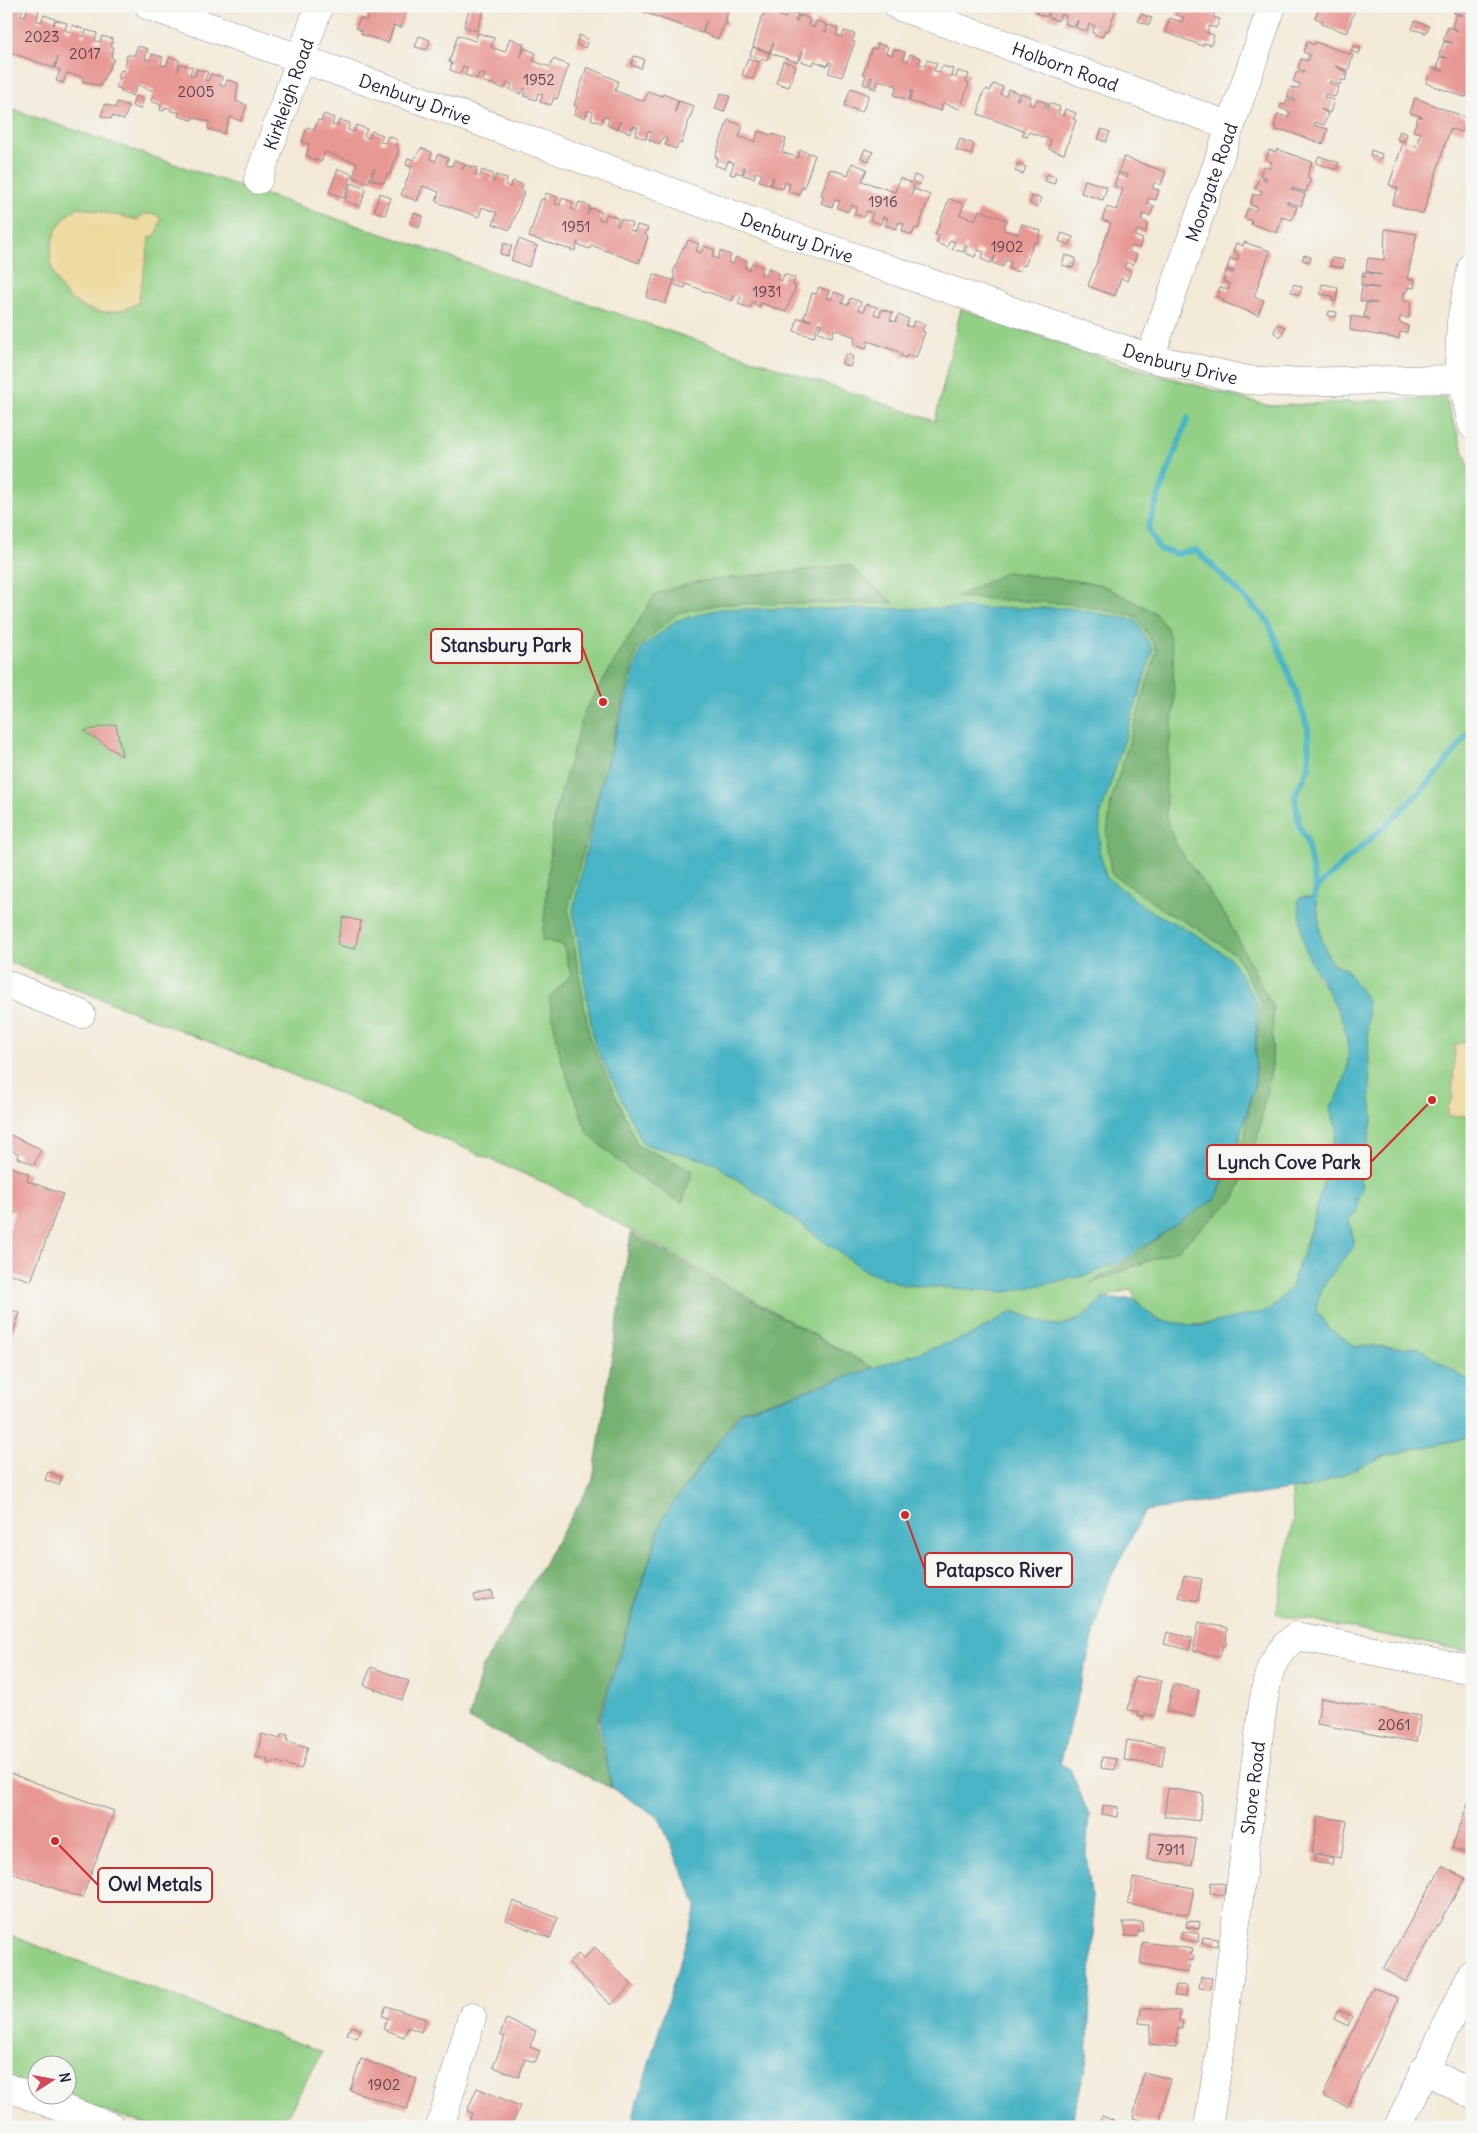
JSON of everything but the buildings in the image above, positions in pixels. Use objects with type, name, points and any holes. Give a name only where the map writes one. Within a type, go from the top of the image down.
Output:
[{"type":"street","name":"Denbury Drive","points":[[149,6],[422,102],[778,231],[1150,358],[1247,380],[1281,382],[1462,379]]},
{"type":"street","name":"Kirkleigh Road","points":[[258,180],[318,6]]},
{"type":"street","name":"Holborn Road","points":[[898,6],[1231,126]]},
{"type":"street","name":"Moorgate Road","points":[[1150,358],[1272,6]]},
{"type":"street","points":[[1472,266],[1461,321],[1459,362],[1472,425]]},
{"type":"street","points":[[6,984],[80,1014]]},
{"type":"street","name":"Shore Road","points":[[1208,2127],[1220,2052],[1261,1719],[1269,1673],[1280,1649],[1296,1636],[1472,1670]]},
{"type":"street","points":[[1398,2127],[1472,1973]]},
{"type":"street","points":[[440,2127],[472,2018]]},
{"type":"street","points":[[1424,2070],[1472,2095]]},
{"type":"street","points":[[6,2087],[112,2127]]},
{"type":"green space","points":[[6,107],[935,421],[961,309],[1121,364],[1270,406],[1445,397],[1472,476],[1472,1383],[1419,1348],[1355,1346],[1329,1328],[1316,1311],[1318,1297],[1329,1275],[1345,1259],[1353,1238],[1349,1220],[1354,1213],[1358,1212],[1357,1198],[1363,1190],[1360,1181],[1373,1116],[1331,963],[1321,938],[1317,904],[1314,898],[1300,898],[1317,977],[1327,989],[1344,1022],[1349,1053],[1347,1074],[1340,1094],[1330,1108],[1337,1129],[1302,1257],[1295,1272],[1292,1286],[1270,1311],[1212,1323],[1192,1325],[1173,1323],[1156,1318],[1141,1307],[1131,1289],[1101,1299],[1083,1318],[1053,1327],[1013,1311],[972,1335],[875,1369],[550,1185],[323,1087],[6,961]]},
{"type":"green space","points":[[849,565],[894,603],[721,604],[677,613],[637,649],[568,909],[590,1039],[638,1146],[693,1170],[682,1203],[630,1171],[588,1134],[561,1060],[549,998],[571,975],[563,945],[542,940],[554,817],[584,712],[655,594],[695,582]]},
{"type":"green space","points":[[1007,572],[1100,584],[1154,612],[1167,628],[1173,652],[1174,707],[1166,775],[1166,819],[1176,844],[1227,918],[1273,1008],[1272,1066],[1257,1139],[1235,1198],[1177,1250],[1089,1284],[1131,1258],[1218,1193],[1245,1137],[1261,1002],[1236,955],[1195,927],[1163,910],[1111,873],[1107,836],[1111,801],[1157,650],[1136,616],[1072,604],[956,597]]},
{"type":"green space","points":[[631,1233],[874,1369],[740,1411],[663,1518],[597,1722],[611,1788],[469,1719],[482,1668],[593,1480]]},
{"type":"green space","points":[[1472,1434],[1472,1652],[1276,1614],[1293,1520],[1292,1490],[1316,1486],[1384,1456],[1466,1438]]},
{"type":"green space","points":[[6,1934],[322,2052],[281,2127],[156,2127],[78,2103],[78,2056],[28,2056],[28,2088],[6,2081]]},
{"type":"sand","points":[[78,207],[138,220],[144,214],[155,214],[161,219],[156,235],[150,237],[138,303],[113,311],[91,310],[72,300],[59,285],[52,265],[52,245],[60,224]]},
{"type":"sand","points":[[1472,1039],[1472,1116],[1448,1116],[1448,1106],[1452,1101],[1455,1045]]},
{"type":"water","points":[[1069,608],[1135,620],[1153,650],[1100,816],[1099,850],[1106,877],[1147,909],[1195,934],[1231,959],[1257,1003],[1255,1083],[1238,1144],[1216,1198],[1122,1261],[1089,1275],[1007,1292],[904,1285],[867,1272],[713,1162],[643,1144],[594,1042],[573,910],[603,777],[641,648],[676,621],[720,609]]},
{"type":"water","points":[[1300,898],[1314,898],[1317,904],[1321,938],[1331,963],[1345,968],[1367,1000],[1370,1099],[1373,1116],[1360,1181],[1363,1190],[1357,1198],[1358,1212],[1354,1213],[1349,1220],[1353,1248],[1325,1284],[1316,1311],[1329,1328],[1355,1346],[1419,1348],[1472,1383],[1472,1434],[1466,1438],[1384,1456],[1316,1486],[1145,1511],[1107,1585],[1060,1764],[1070,1769],[1089,1815],[1086,1854],[1094,1918],[1087,2060],[1071,2127],[630,2127],[697,1905],[659,1818],[612,1788],[599,1721],[663,1518],[741,1412],[972,1335],[1013,1311],[1040,1322],[1060,1325],[1069,1324],[1079,1319],[1101,1299],[1134,1299],[1157,1320],[1199,1326],[1270,1310],[1292,1286],[1295,1272],[1302,1257],[1337,1129],[1330,1108],[1345,1079],[1348,1064],[1346,1035],[1342,1020],[1304,945],[1298,902]]},
{"type":"waterway","points":[[1188,418],[1148,529],[1159,549],[1177,554],[1196,550],[1268,621],[1296,692],[1308,729],[1309,767],[1295,796],[1299,826],[1306,838],[1316,889]]},
{"type":"waterway","points":[[1314,898],[1316,889],[1419,793],[1456,750],[1472,727]]},
{"type":"place","name":"Stansbury Park","points":[[603,702]]},
{"type":"place","name":"Lynch Cove Park","points":[[1432,1100]]},
{"type":"place","name":"Patapsco River","points":[[905,1515]]},
{"type":"place","name":"Owl Metals","points":[[55,1841]]}]
